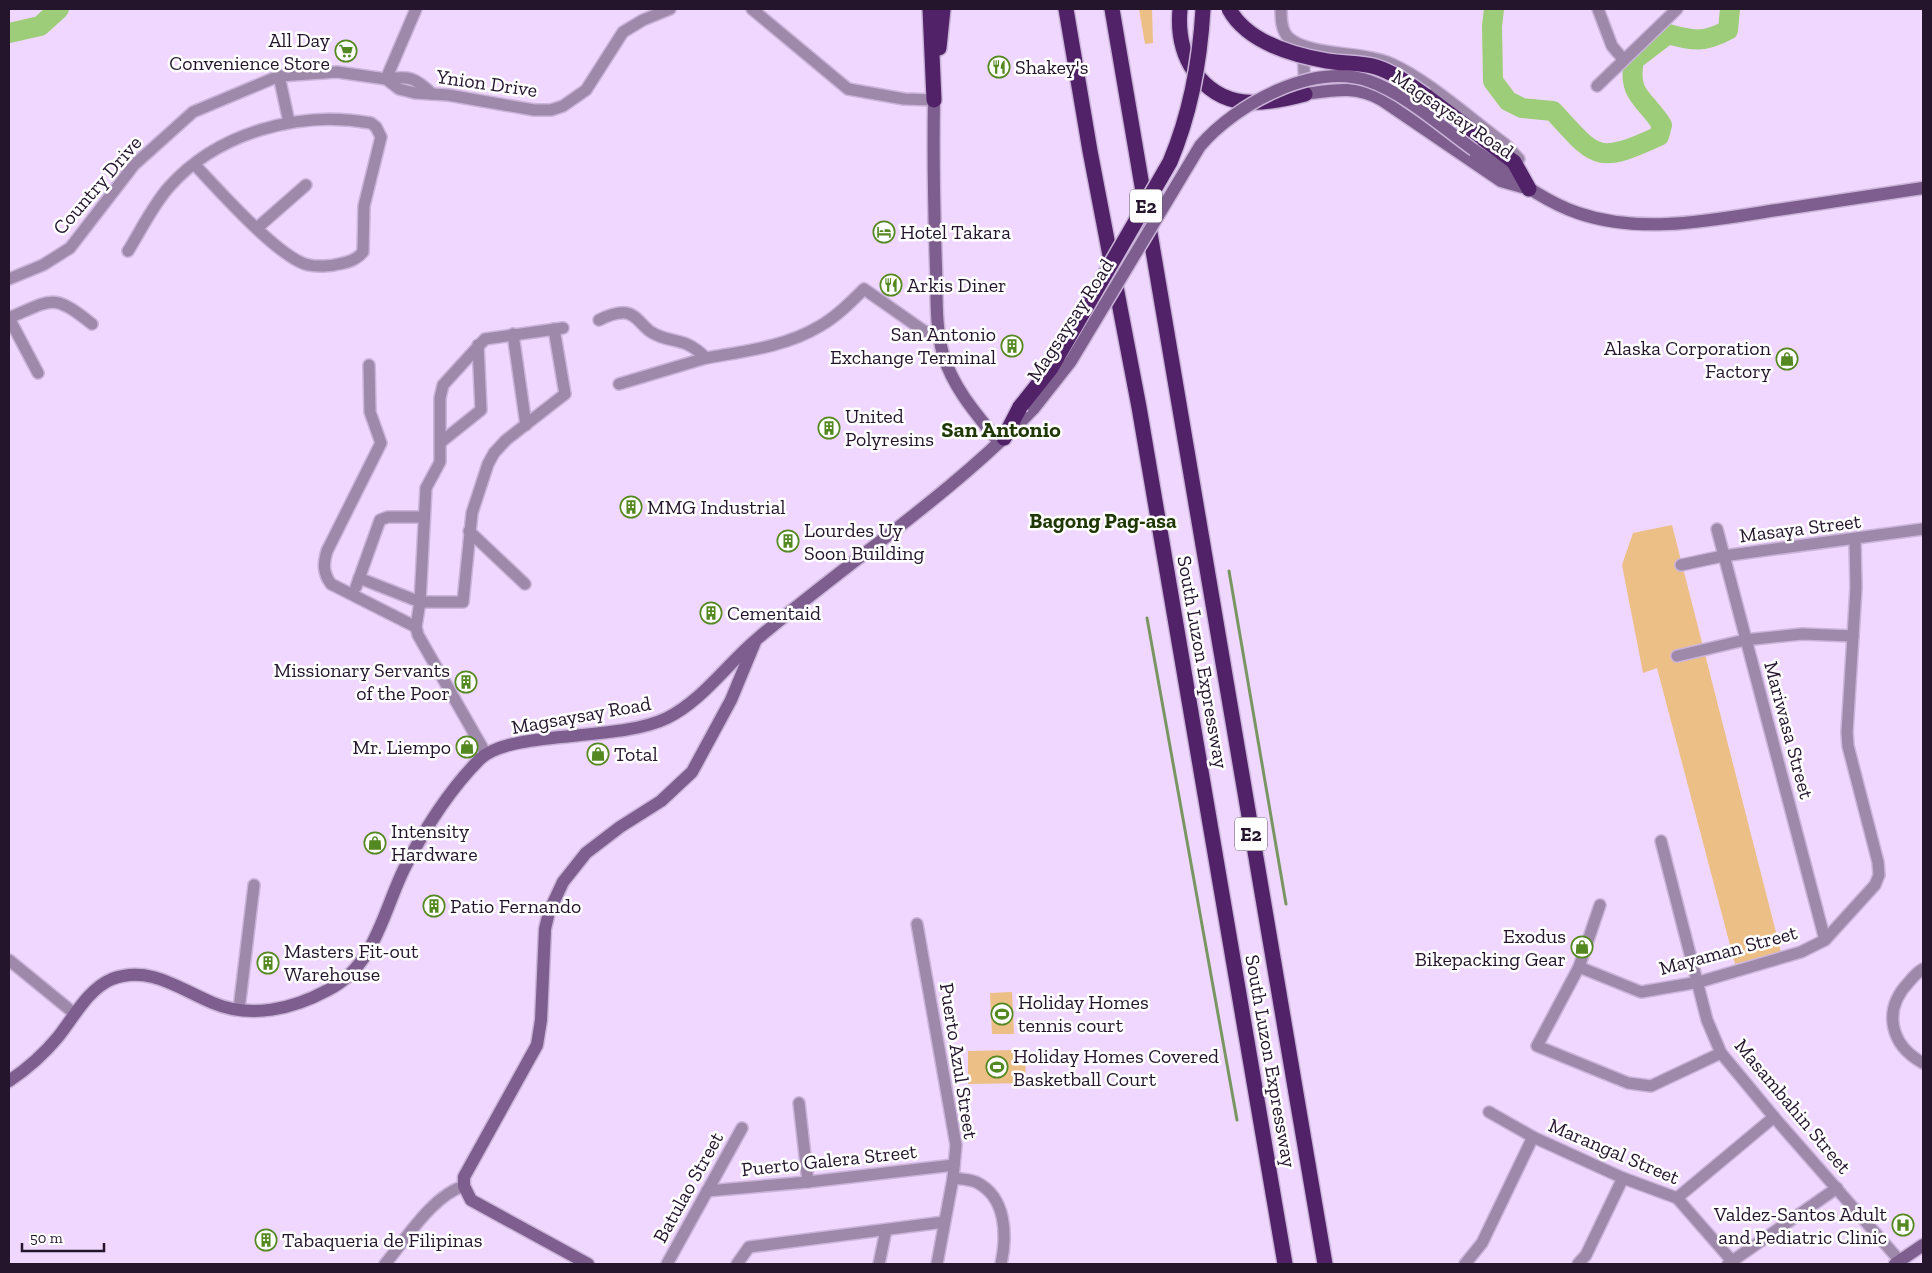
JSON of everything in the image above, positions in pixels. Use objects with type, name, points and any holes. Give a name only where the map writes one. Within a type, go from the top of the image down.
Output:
[{"type":"highway","points":[[930,9],[934,100]]},
{"type":"highway","points":[[934,76],[944,9]]},
{"type":"highway","name":"South Luzon Expressway","points":[[1112,9],[1325,1264]]},
{"type":"highway","points":[[1180,9],[1180,34],[1185,53],[1201,80],[1214,93],[1232,100],[1256,102],[1275,102],[1305,94]]},
{"type":"highway","points":[[1002,440],[1027,407],[1051,368],[1170,162],[1184,125],[1194,88],[1203,9]]},
{"type":"highway","points":[[1229,9],[1242,26],[1265,42],[1323,60],[1357,63],[1383,69],[1404,80],[1514,162],[1535,193]]},
{"type":"highway","name":"South Luzon Expressway","points":[[1066,13],[1090,151],[1139,407],[1285,1264]]},
{"type":"main road","name":"Magsaysay Road","points":[[1027,407],[1071,361],[1200,146],[1222,123],[1246,106],[1300,84],[1330,78],[1354,78],[1368,81],[1391,91],[1535,193],[1579,213],[1606,220],[1676,224],[1923,188]]},
{"type":"main road","points":[[1305,94],[1345,89],[1368,92],[1501,181],[1535,193]]},
{"type":"main road","points":[[934,100],[933,161],[939,334],[942,353],[951,376],[971,408],[1002,440]]},
{"type":"main road","name":"Magsaysay Road","points":[[486,754],[521,743],[612,733],[654,724],[676,713],[701,694],[728,665],[757,639],[892,532],[1002,440]]},
{"type":"main road","points":[[580,1262],[471,1200],[464,1186],[467,1169],[537,1045],[541,1020],[545,929],[549,912],[563,882],[586,853],[661,801],[692,772],[731,700],[757,639]]},
{"type":"main road","points":[[9,1082],[42,1055],[74,1014],[101,985],[125,975],[140,975],[165,980],[213,1004],[258,1011],[272,1010],[308,1000],[341,983],[353,973],[378,932],[406,866],[424,836],[452,792],[486,754]]},
{"type":"main road","points":[[1897,1262],[1923,1245]]},
{"type":"street","points":[[416,9],[386,78],[419,80],[432,94]]},
{"type":"street","name":"Ynion Drive","points":[[407,91],[534,110],[551,110],[564,106],[586,90],[623,32],[643,20],[670,9]]},
{"type":"street","points":[[752,9],[848,89],[904,99],[934,100]]},
{"type":"street","points":[[1281,9],[1282,27],[1289,38],[1304,45],[1328,51],[1365,55],[1403,69],[1505,144],[1529,174],[1535,193]]},
{"type":"street","points":[[1598,9],[1612,46],[1622,59]]},
{"type":"street","points":[[1597,86],[1622,59],[1677,9]]},
{"type":"street","points":[[1304,45],[1302,68],[1305,94]]},
{"type":"street","name":"Country Drive","points":[[9,278],[43,265],[70,248],[134,165],[193,112],[278,76],[337,72],[386,78],[399,89],[407,91]]},
{"type":"street","points":[[278,76],[288,122]]},
{"type":"street","points":[[128,251],[168,188],[194,164],[228,144],[258,130],[288,122],[325,118],[371,123],[379,132],[381,142],[364,206],[364,246],[359,257],[333,265],[308,265],[288,256],[257,228],[194,164]]},
{"type":"street","points":[[257,228],[306,185]]},
{"type":"street","points":[[619,384],[706,358],[777,345],[801,336],[822,326],[864,290],[924,331],[939,334]]},
{"type":"street","points":[[38,373],[9,318],[46,302],[58,302],[68,305],[92,324]]},
{"type":"street","points":[[599,320],[610,315],[626,313],[634,316],[655,334],[683,341],[696,348],[706,358]]},
{"type":"street","points":[[424,516],[388,517],[380,520],[358,582],[420,602],[463,602],[469,531],[475,498],[488,464],[494,453],[506,440],[565,394],[566,387],[559,328],[492,337],[478,345],[442,385],[440,398],[441,442],[439,467],[426,488],[420,602],[416,627],[418,636],[486,754]]},
{"type":"street","points":[[513,334],[526,425]]},
{"type":"street","points":[[441,442],[481,410],[478,345]]},
{"type":"street","points":[[370,365],[370,412],[381,443],[327,551],[324,570],[331,584],[416,627]]},
{"type":"street","name":"Mariwasa Street","points":[[1717,529],[1825,940]]},
{"type":"street","name":"Masaya Street","points":[[1681,565],[1723,556],[1855,540],[1923,529]]},
{"type":"street","points":[[469,531],[524,584]]},
{"type":"street","name":"Mayaman Street","points":[[1579,967],[1641,992],[1699,982],[1801,952],[1825,940],[1875,885],[1879,875],[1878,862],[1848,746],[1846,720],[1856,588],[1855,540]]},
{"type":"street","points":[[1677,656],[1745,640],[1802,634],[1853,636]]},
{"type":"street","name":"Masambahin Street","points":[[1661,840],[1699,982],[1707,1020],[1721,1053],[1897,1262]]},
{"type":"street","points":[[238,1009],[254,885]]},
{"type":"street","points":[[1600,905],[1579,967],[1537,1046],[1628,1083],[1651,1086],[1721,1053]]},
{"type":"street","name":"Puerto Azul Street","points":[[917,924],[956,1145],[953,1178],[937,1264]]},
{"type":"street","points":[[9,960],[74,1014]]},
{"type":"street","points":[[1923,969],[1900,990],[1893,1004],[1892,1025],[1900,1042],[1912,1057],[1923,1063]]},
{"type":"street","points":[[799,1103],[808,1182]]},
{"type":"street","name":"Marangal Street","points":[[1489,1112],[1533,1137],[1623,1178],[1677,1198],[1730,1263]]},
{"type":"street","points":[[1677,1198],[1774,1118]]},
{"type":"street","name":"Batulao Street","points":[[667,1264],[742,1128]]},
{"type":"street","points":[[1465,1264],[1482,1243],[1533,1137]]},
{"type":"street","name":"Puerto Galera Street","points":[[707,1191],[808,1182],[954,1165]]},
{"type":"street","points":[[953,1178],[975,1182],[987,1190],[997,1204],[1004,1223],[1006,1241],[1001,1264]]},
{"type":"street","points":[[1578,1264],[1586,1255],[1623,1178]]},
{"type":"street","points":[[385,1264],[437,1202],[455,1188],[464,1186]]},
{"type":"street","points":[[1730,1263],[1836,1188]]},
{"type":"street","points":[[737,1264],[748,1247],[944,1222]]},
{"type":"street","points":[[879,1264],[886,1230]]},
{"type":"shaded area","points":[[1139,9],[1152,9],[1153,43],[1145,44]]},
{"type":"shaded area","points":[[1672,525],[1781,952],[1735,964],[1657,668],[1643,673],[1622,565],[1633,533]]},
{"type":"shaded area","name":"Holiday Homes tennis court","points":[[1012,992],[1014,1034],[992,1034],[990,993]]},
{"type":"shaded area","name":"Holiday Homes Covered Basketball Court","points":[[1025,1050],[1026,1083],[968,1084],[968,1051]]},
{"type":"waterway","points":[[9,33],[40,26],[59,9]]},
{"type":"waterway","points":[[1494,9],[1492,26],[1493,81],[1508,101],[1522,108],[1553,111],[1589,147],[1598,152],[1609,153],[1622,151],[1659,136],[1662,125],[1635,89],[1632,72],[1634,60],[1668,34],[1698,40],[1712,37],[1728,30],[1730,9]]},
{"type":"waterway","points":[[1229,571],[1286,904]]},
{"type":"waterway","points":[[1147,618],[1237,1120]]},
{"type":"place","name":"All Day Convenience Store","points":[[346,51]]},
{"type":"place","name":"Shakey's","points":[[999,67]]},
{"type":"place","name":"Hotel Takara","points":[[884,232]]},
{"type":"place","name":"Arkis Diner","points":[[891,285]]},
{"type":"place","name":"San Antonio Exchange Terminal","points":[[1012,346]]},
{"type":"place","name":"Alaska Corporation Factory","points":[[1787,359]]},
{"type":"place","name":"United Polyresins","points":[[829,428]]},
{"type":"place","name":"MMG Industrial","points":[[631,507]]},
{"type":"place","name":"Lourdes Uy Soon Building","points":[[788,541]]},
{"type":"place","name":"Cementaid","points":[[711,613]]},
{"type":"place","name":"Missionary Servants of the Poor","points":[[466,682]]},
{"type":"place","name":"Mr. Liempo","points":[[467,747]]},
{"type":"place","name":"Total","points":[[598,754]]},
{"type":"place","name":"Intensity Hardware","points":[[375,843]]},
{"type":"place","name":"Patio Fernando","points":[[434,906]]},
{"type":"place","name":"Exodus Bikepacking Gear","points":[[1582,947]]},
{"type":"place","name":"Masters Fit-out Warehouse","points":[[268,963]]},
{"type":"place","name":"Holiday Homes tennis court","points":[[1002,1014]]},
{"type":"place","name":"Holiday Homes Covered Basketball Court","points":[[997,1067]]},
{"type":"place","name":"Valdez-Santos Adult and Pediatric Clinic","points":[[1903,1225]]},
{"type":"place","name":"Tabaqueria de Filipinas","points":[[266,1240]]},
{"type":"district","name":"San Antonio","points":[[1001,429]]},
{"type":"district","name":"Bagong Pag-asa","points":[[1103,520]]}]
